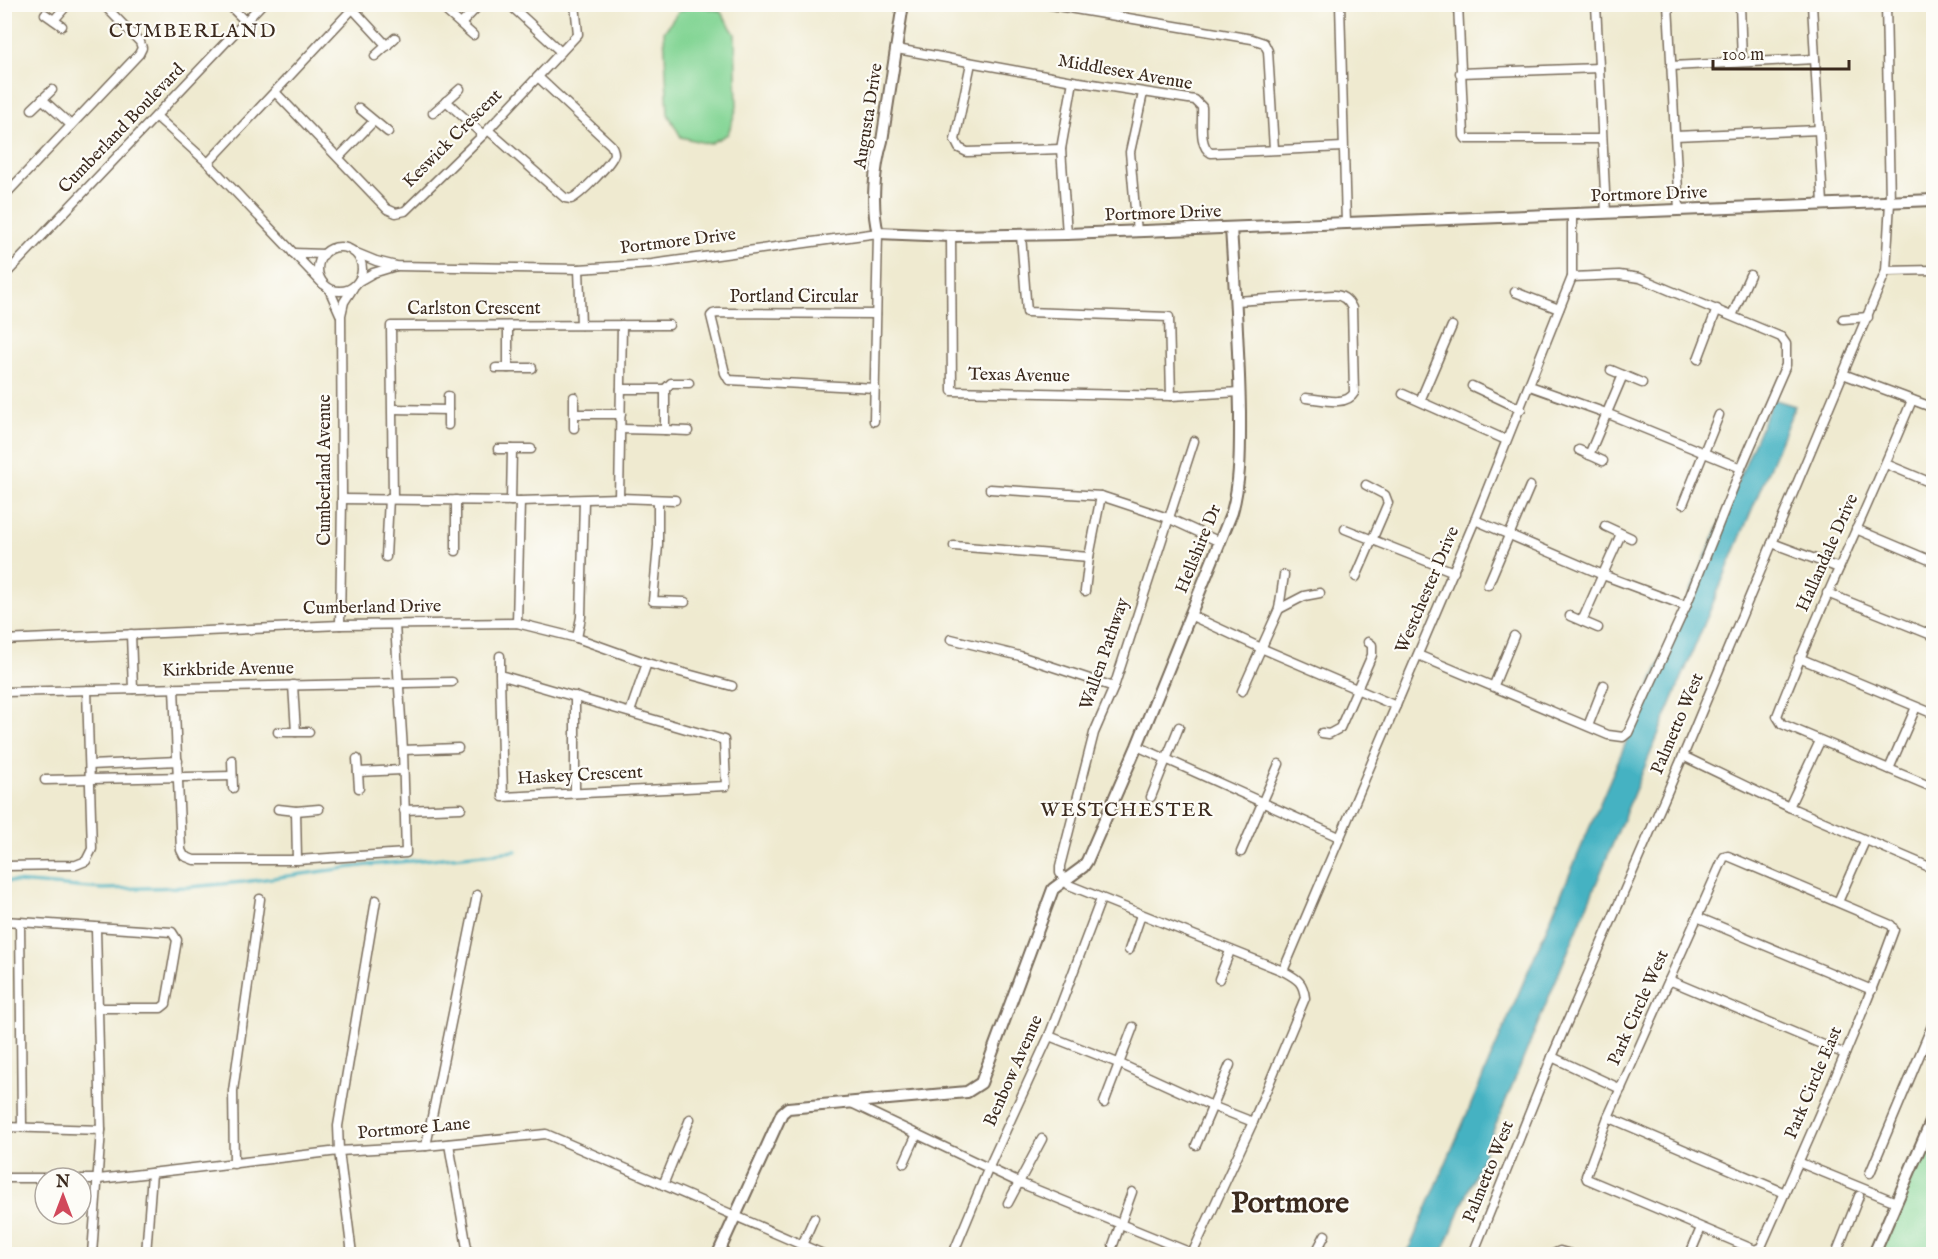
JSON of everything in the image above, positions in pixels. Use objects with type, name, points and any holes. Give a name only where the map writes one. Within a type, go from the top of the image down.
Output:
[{"type":"street","points":[[54,20],[68,4]]},
{"type":"street","points":[[4,196],[139,54],[140,42],[103,4]]},
{"type":"street","points":[[228,4],[246,22]]},
{"type":"street","name":"Cumberland Boulevard","points":[[4,276],[262,4]]},
{"type":"street","points":[[461,24],[480,4]]},
{"type":"street","points":[[509,4],[561,52]]},
{"type":"street","name":"Keswick Crescent","points":[[276,93],[387,209],[396,213],[405,211],[485,132],[578,34],[575,4]]},
{"type":"street","name":"Augusta Drive","points":[[878,233],[873,216],[877,156],[882,141],[903,4]]},
{"type":"street","points":[[1046,4],[1252,39],[1264,43],[1268,51],[1274,149]]},
{"type":"street","points":[[1340,4],[1342,147],[1346,224]]},
{"type":"street","points":[[1458,4],[1460,73],[1466,139],[1602,139]]},
{"type":"street","points":[[1596,4],[1606,213]]},
{"type":"street","points":[[1668,4],[1679,210]]},
{"type":"street","points":[[1740,4],[1742,62]]},
{"type":"street","points":[[1812,4],[1823,204]]},
{"type":"street","name":"Palmetto West","points":[[1473,1254],[1552,1057],[1683,756],[1886,271],[1890,202],[1886,4]]},
{"type":"street","points":[[208,163],[355,7],[387,46]]},
{"type":"street","points":[[447,12],[473,35]]},
{"type":"street","points":[[45,14],[62,26]]},
{"type":"street","points":[[375,56],[395,38]]},
{"type":"street","name":"Middlesex Avenue","points":[[897,49],[1143,93],[1184,98],[1200,103],[1204,146],[1207,152],[1211,153],[1342,147]]},
{"type":"street","points":[[1671,66],[1815,59]]},
{"type":"street","points":[[971,63],[955,140],[959,148],[967,152],[1061,149]]},
{"type":"street","points":[[1460,73],[1599,68]]},
{"type":"street","points":[[446,101],[565,198],[571,199],[580,194],[611,159],[614,150],[537,77]]},
{"type":"street","points":[[1067,234],[1061,149],[1073,81]]},
{"type":"street","points":[[433,113],[460,89]]},
{"type":"street","points":[[32,109],[52,90]]},
{"type":"street","points":[[1137,232],[1130,152],[1143,93]]},
{"type":"street","points":[[42,99],[71,125]]},
{"type":"street","points":[[359,108],[387,132]]},
{"type":"street","name":"Cumberland Avenue","points":[[157,117],[208,163],[326,286],[341,315]]},
{"type":"street","points":[[339,157],[374,121]]},
{"type":"street","points":[[1675,136],[1819,130]]},
{"type":"street","name":"Portmore Drive","points":[[354,252],[396,266],[579,269],[652,264],[878,233],[951,236],[1137,232],[1934,200]]},
{"type":"street","name":"Westchester Drive","points":[[1283,972],[1454,572],[1572,277],[1572,214]]},
{"type":"street","name":"Hellshire Dr","points":[[1064,880],[1083,867],[1087,861],[1191,615],[1232,512],[1238,491],[1240,392],[1231,228]]},
{"type":"street","points":[[874,421],[878,233]]},
{"type":"street","points":[[1021,235],[1027,312],[1169,317],[1172,396]]},
{"type":"street","name":"Texas Avenue","points":[[951,236],[952,391],[1172,396],[1240,392]]},
{"type":"street","points":[[339,247],[354,252],[362,265],[362,274],[356,284],[337,292],[326,286],[318,268],[324,254],[339,247]]},
{"type":"street","points":[[293,253],[324,254]]},
{"type":"street","name":"Portmore Drive","points":[[356,284],[373,273],[396,266]]},
{"type":"street","points":[[579,269],[580,325]]},
{"type":"street","points":[[1886,271],[1934,270]]},
{"type":"street","points":[[1418,655],[1615,737],[1623,737],[1628,733],[1686,606],[1741,468],[1786,365],[1786,344],[1780,338],[1717,309],[1640,278],[1619,275],[1572,277]]},
{"type":"street","points":[[1732,316],[1750,275]]},
{"type":"street","name":"Cumberland Avenue","points":[[340,625],[341,315],[344,302],[356,284]]},
{"type":"street","points":[[1515,292],[1559,309]]},
{"type":"street","points":[[1236,301],[1339,295],[1349,302],[1352,308],[1354,393],[1352,397],[1344,401],[1306,398]]},
{"type":"street","points":[[1698,359],[1717,309]]},
{"type":"street","name":"Portland Circular","points":[[875,388],[729,380],[725,373],[711,316],[717,313],[876,314]]},
{"type":"street","points":[[1844,319],[1868,317]]},
{"type":"street","points":[[619,498],[622,324]]},
{"type":"street","name":"Carlston Crescent","points":[[386,557],[391,498],[393,409],[391,326],[669,325]]},
{"type":"street","points":[[508,326],[508,368]]},
{"type":"street","points":[[1420,401],[1452,326]]},
{"type":"street","points":[[496,368],[532,368]]},
{"type":"street","points":[[1611,370],[1642,383]]},
{"type":"street","points":[[1844,374],[1934,408]]},
{"type":"street","points":[[1589,455],[1623,375]]},
{"type":"street","points":[[621,389],[665,389],[671,384],[689,383]]},
{"type":"street","points":[[1472,386],[1521,409]]},
{"type":"street","points":[[1530,386],[1606,413],[1741,468]]},
{"type":"street","points":[[665,389],[666,430]]},
{"type":"street","points":[[1403,394],[1506,440]]},
{"type":"street","points":[[448,396],[448,425]]},
{"type":"street","points":[[574,397],[574,428]]},
{"type":"street","name":"Hallandale Drive","points":[[1820,741],[1782,724],[1778,721],[1777,716],[1827,592],[1886,464],[1912,400]]},
{"type":"street","points":[[393,409],[448,410]]},
{"type":"street","points":[[575,414],[621,414]]},
{"type":"street","points":[[1683,504],[1719,415]]},
{"type":"street","points":[[621,429],[687,431]]},
{"type":"street","name":"Wallen Pathway","points":[[1064,880],[1060,873],[1060,866],[1094,733],[1114,687],[1194,441]]},
{"type":"street","points":[[498,449],[531,449]]},
{"type":"street","points":[[512,449],[517,623]]},
{"type":"street","points":[[1579,450],[1603,461]]},
{"type":"street","points":[[1886,464],[1934,484]]},
{"type":"street","points":[[1356,577],[1388,500],[1385,495],[1366,485]]},
{"type":"street","points":[[1488,585],[1530,486]]},
{"type":"street","points":[[990,489],[1101,496],[1168,518],[1220,542]]},
{"type":"street","points":[[1085,591],[1101,496]]},
{"type":"street","points":[[342,499],[515,501],[619,498],[675,500]]},
{"type":"street","points":[[456,500],[456,551]]},
{"type":"street","points":[[577,638],[581,617],[584,500]]},
{"type":"street","points":[[658,500],[658,545],[653,601],[685,602]]},
{"type":"street","points":[[1475,520],[1686,606]]},
{"type":"street","points":[[1605,526],[1631,538]]},
{"type":"street","points":[[1345,529],[1454,572]]},
{"type":"street","points":[[1856,529],[1934,562]]},
{"type":"street","points":[[1582,621],[1621,534]]},
{"type":"street","points":[[1773,543],[1839,568]]},
{"type":"street","points":[[954,546],[1089,557]]},
{"type":"street","points":[[1242,691],[1279,609],[1284,575]]},
{"type":"street","points":[[1827,592],[1934,636]]},
{"type":"street","points":[[1279,609],[1304,597],[1320,593]]},
{"type":"street","points":[[1191,615],[1396,706]]},
{"type":"street","points":[[1570,616],[1598,628]]},
{"type":"street","name":"Cumberland Drive","points":[[4,640],[340,625],[517,623],[577,638],[647,663],[732,686]]},
{"type":"street","points":[[174,688],[181,850],[184,856],[194,860],[297,860],[406,853],[403,750],[395,625]]},
{"type":"street","points":[[131,634],[134,689]]},
{"type":"street","points":[[1494,685],[1514,636]]},
{"type":"street","points":[[951,639],[1020,656],[1114,687]]},
{"type":"street","points":[[1322,733],[1329,734],[1340,728],[1372,655],[1372,645],[1368,642]]},
{"type":"street","name":"Haskey Crescent","points":[[500,656],[503,796],[726,786],[724,740],[630,712]]},
{"type":"street","points":[[1799,658],[1934,714]]},
{"type":"street","points":[[500,675],[630,712],[647,663]]},
{"type":"street","name":"Kirkbride Avenue","points":[[4,692],[452,682]]},
{"type":"street","points":[[292,685],[296,732]]},
{"type":"street","points":[[1588,726],[1604,685]]},
{"type":"street","points":[[4,866],[76,865],[86,861],[92,849],[87,690]]},
{"type":"street","points":[[574,696],[574,793]]},
{"type":"street","points":[[1889,769],[1916,707]]},
{"type":"street","points":[[1151,797],[1179,727]]},
{"type":"street","points":[[278,732],[309,732]]},
{"type":"street","points":[[1789,807],[1820,741],[1934,788]]},
{"type":"street","points":[[1137,746],[1339,837]]},
{"type":"street","points":[[403,750],[458,748]]},
{"type":"street","points":[[1683,756],[1789,807],[1934,869]]},
{"type":"street","points":[[357,759],[359,788]]},
{"type":"street","points":[[232,760],[233,788]]},
{"type":"street","points":[[90,765],[178,762]]},
{"type":"street","points":[[1241,852],[1279,764]]},
{"type":"street","points":[[358,772],[402,770]]},
{"type":"street","points":[[45,780],[232,776]]},
{"type":"street","points":[[404,810],[460,808]]},
{"type":"street","points":[[278,809],[296,811],[319,809]]},
{"type":"street","points":[[296,811],[297,860]]},
{"type":"street","points":[[1838,902],[1865,841]]},
{"type":"street","name":"Park Circle West","points":[[1701,1228],[1587,1179],[1586,1176],[1608,1117],[1724,856],[1838,902]]},
{"type":"street","points":[[718,1254],[782,1113],[788,1108],[849,1102],[967,1092],[981,1083],[1050,896],[1053,889],[1064,880],[1069,885],[1101,899],[1283,972],[1296,979],[1303,987],[1305,998],[1193,1254],[1172,1250],[1121,1225],[1020,1183],[849,1102]]},
{"type":"street","points":[[426,1146],[477,895]]},
{"type":"street","points":[[234,1164],[233,1091],[260,899]]},
{"type":"street","name":"Benbow Avenue","points":[[953,1254],[988,1167],[1048,1036],[1101,899]]},
{"type":"street","points":[[352,1254],[338,1126],[376,900]]},
{"type":"street","name":"Park Circle East","points":[[1701,1228],[1759,1250],[1872,990],[1894,930],[1893,927],[1838,902]]},
{"type":"street","points":[[1130,950],[1141,915]]},
{"type":"street","points":[[1697,917],[1872,990]]},
{"type":"street","points":[[4,921],[96,929],[172,932],[177,940],[166,1004],[161,1008],[98,1008]]},
{"type":"street","points":[[20,922],[22,1127]]},
{"type":"street","points":[[92,1254],[101,1130],[96,929]]},
{"type":"street","points":[[1219,979],[1230,951]]},
{"type":"street","points":[[1669,980],[1845,1054]]},
{"type":"street","points":[[1870,1173],[1934,1021]]},
{"type":"street","points":[[1104,1103],[1133,1028]]},
{"type":"street","points":[[1048,1036],[1118,1063],[1252,1122]]},
{"type":"street","points":[[1552,1057],[1621,1089]]},
{"type":"street","points":[[1196,1145],[1230,1065]]},
{"type":"street","points":[[1874,1254],[1934,1115]]},
{"type":"street","points":[[1608,1117],[1785,1193]]},
{"type":"street","points":[[663,1185],[690,1119]]},
{"type":"street","points":[[4,1127],[101,1130]]},
{"type":"street","name":"Portmore Lane","points":[[93,1179],[339,1151],[426,1146],[546,1134],[823,1254]]},
{"type":"street","points":[[904,1163],[916,1134]]},
{"type":"street","points":[[1008,1203],[1042,1139]]},
{"type":"street","points":[[449,1144],[468,1254]]},
{"type":"street","points":[[1798,1162],[1896,1202]]},
{"type":"street","points":[[146,1254],[152,1173]]},
{"type":"street","points":[[4,1178],[33,1178]]},
{"type":"street","points":[[1113,1245],[1132,1192]]},
{"type":"street","points":[[1836,1254],[1859,1196]]},
{"type":"street","points":[[802,1245],[814,1218]]},
{"type":"street","points":[[1690,1254],[1701,1228]]},
{"type":"street","points":[[1315,1254],[1324,1234]]},
{"type":"street","points":[[1555,1253],[1571,1254]]},
{"type":"green space","points":[[695,5],[720,11],[735,34],[737,107],[728,134],[709,144],[681,137],[668,114],[664,32],[678,12]]},
{"type":"green space","points":[[1933,1128],[1933,1254],[1879,1254]]},
{"type":"water","points":[[1773,399],[1795,406],[1442,1254],[1407,1254]]},
{"type":"waterway","points":[[4,881],[102,889],[190,887],[369,865],[516,851]]},
{"type":"district","name":"CUMBERLAND","points":[[193,31]]},
{"type":"district","name":"WESTCHESTER","points":[[1127,810]]},
{"type":"district","name":"Portmore","points":[[1290,1204]]}]
